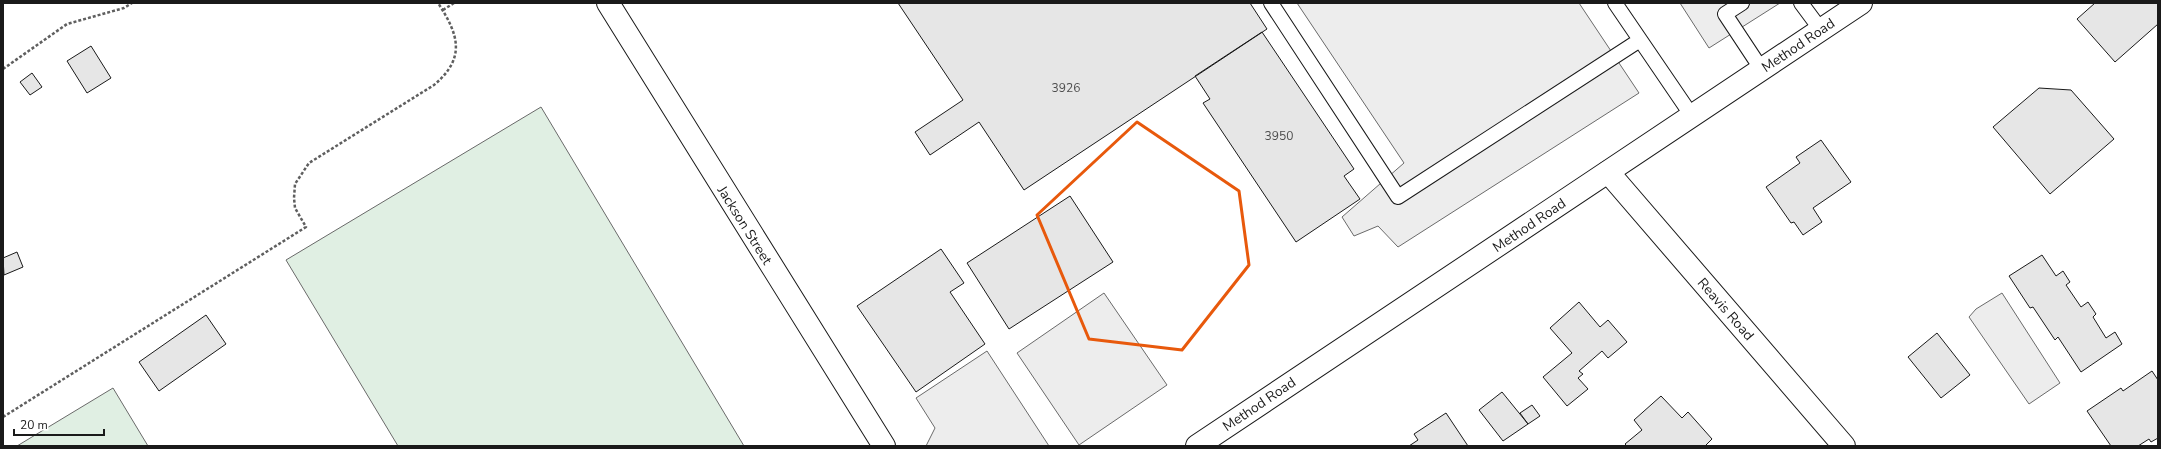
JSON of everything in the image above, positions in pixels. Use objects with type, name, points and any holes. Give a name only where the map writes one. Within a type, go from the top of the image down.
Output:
[{"type":"street","name":"Jackson Street","points":[[608,3],[884,446]]},
{"type":"street","name":"Method Road","points":[[1197,446],[1762,70],[1859,3]]},
{"type":"street","name":"Reavis Road","points":[[1608,172],[1844,446]]},
{"type":"lane","points":[[1271,3],[1398,197],[1640,40]]},
{"type":"lane","points":[[1615,3],[1692,116]]},
{"type":"lane","points":[[1742,3],[1725,14],[1762,70]]},
{"type":"lane","points":[[1801,3],[1821,30]]},
{"type":"path","points":[[3,69],[67,24],[124,8],[132,3]]},
{"type":"path","points":[[3,417],[306,227],[295,208],[294,198],[295,184],[309,163],[434,85],[446,75],[452,64],[457,40],[453,28],[438,3]]},
{"type":"path","points":[[443,10],[454,3]]},
{"type":"highlighted area","points":[[1137,122],[1239,191],[1249,265],[1182,350],[1089,339],[1037,215]]},
{"type":"green space","points":[[541,107],[744,446],[398,446],[286,260]]},
{"type":"green space","points":[[113,388],[148,446],[17,446]]},
{"type":"shaded area","points":[[1297,3],[1579,3],[1639,93],[1398,247],[1378,226],[1354,236],[1342,217],[1404,163]]},
{"type":"shaded area","points":[[1680,3],[1780,3],[1709,48]]},
{"type":"shaded area","points":[[1104,293],[1167,385],[1079,445],[1017,353]]},
{"type":"shaded area","points":[[2002,293],[2060,383],[2029,404],[1969,317],[1976,309]]},
{"type":"shaded area","points":[[987,351],[1049,446],[926,446],[935,428],[916,398]]},
{"type":"building","points":[[898,3],[1250,3],[1267,29],[1024,190],[979,122],[930,155],[915,132],[963,100]]},
{"type":"building","points":[[2095,3],[2158,3],[2158,24],[2115,62],[2077,19]]},
{"type":"building","points":[[1262,32],[1354,169],[1344,176],[1360,199],[1296,242],[1203,103],[1210,99],[1195,76]]},
{"type":"building","points":[[91,46],[111,78],[87,93],[67,61]]},
{"type":"building","points":[[32,73],[42,87],[30,95],[20,82]]},
{"type":"building","points":[[2039,88],[2071,90],[2114,139],[2050,194],[1993,127]]},
{"type":"building","points":[[1821,140],[1851,182],[1813,208],[1822,222],[1803,235],[1794,222],[1791,223],[1766,187],[1800,163],[1796,157]]},
{"type":"building","points":[[1070,196],[1113,262],[1009,329],[967,263]]},
{"type":"building","points":[[941,249],[964,283],[950,292],[985,344],[916,392],[857,306]]},
{"type":"building","points":[[17,252],[23,267],[4,275],[3,258]]},
{"type":"building","points":[[2042,255],[2056,276],[2063,271],[2070,282],[2066,285],[2081,307],[2088,302],[2096,314],[2093,317],[2106,338],[2115,332],[2122,344],[2081,372],[2058,337],[2055,340],[2033,307],[2030,308],[2009,276]]},
{"type":"building","points":[[1579,302],[1600,327],[1608,320],[1627,342],[1608,358],[1602,351],[1579,371],[1583,374],[1578,378],[1588,389],[1567,406],[1543,377],[1572,353],[1550,328]]},
{"type":"building","points":[[206,315],[226,344],[159,391],[139,362]]},
{"type":"building","points":[[1937,333],[1970,375],[1941,398],[1908,357]]},
{"type":"building","points":[[2152,371],[2158,380],[2158,438],[2151,442],[2149,439],[2138,446],[2111,446],[2087,411],[2121,388],[2123,391]]},
{"type":"building","points":[[1502,392],[1528,424],[1503,441],[1479,410]]},
{"type":"building","points":[[1661,396],[1682,418],[1688,412],[1712,439],[1705,446],[1627,446],[1625,444],[1642,430],[1634,420]]},
{"type":"building","points":[[1532,405],[1540,416],[1528,424],[1520,413]]},
{"type":"building","points":[[1446,413],[1468,446],[1409,446],[1418,440],[1414,434]]}]
